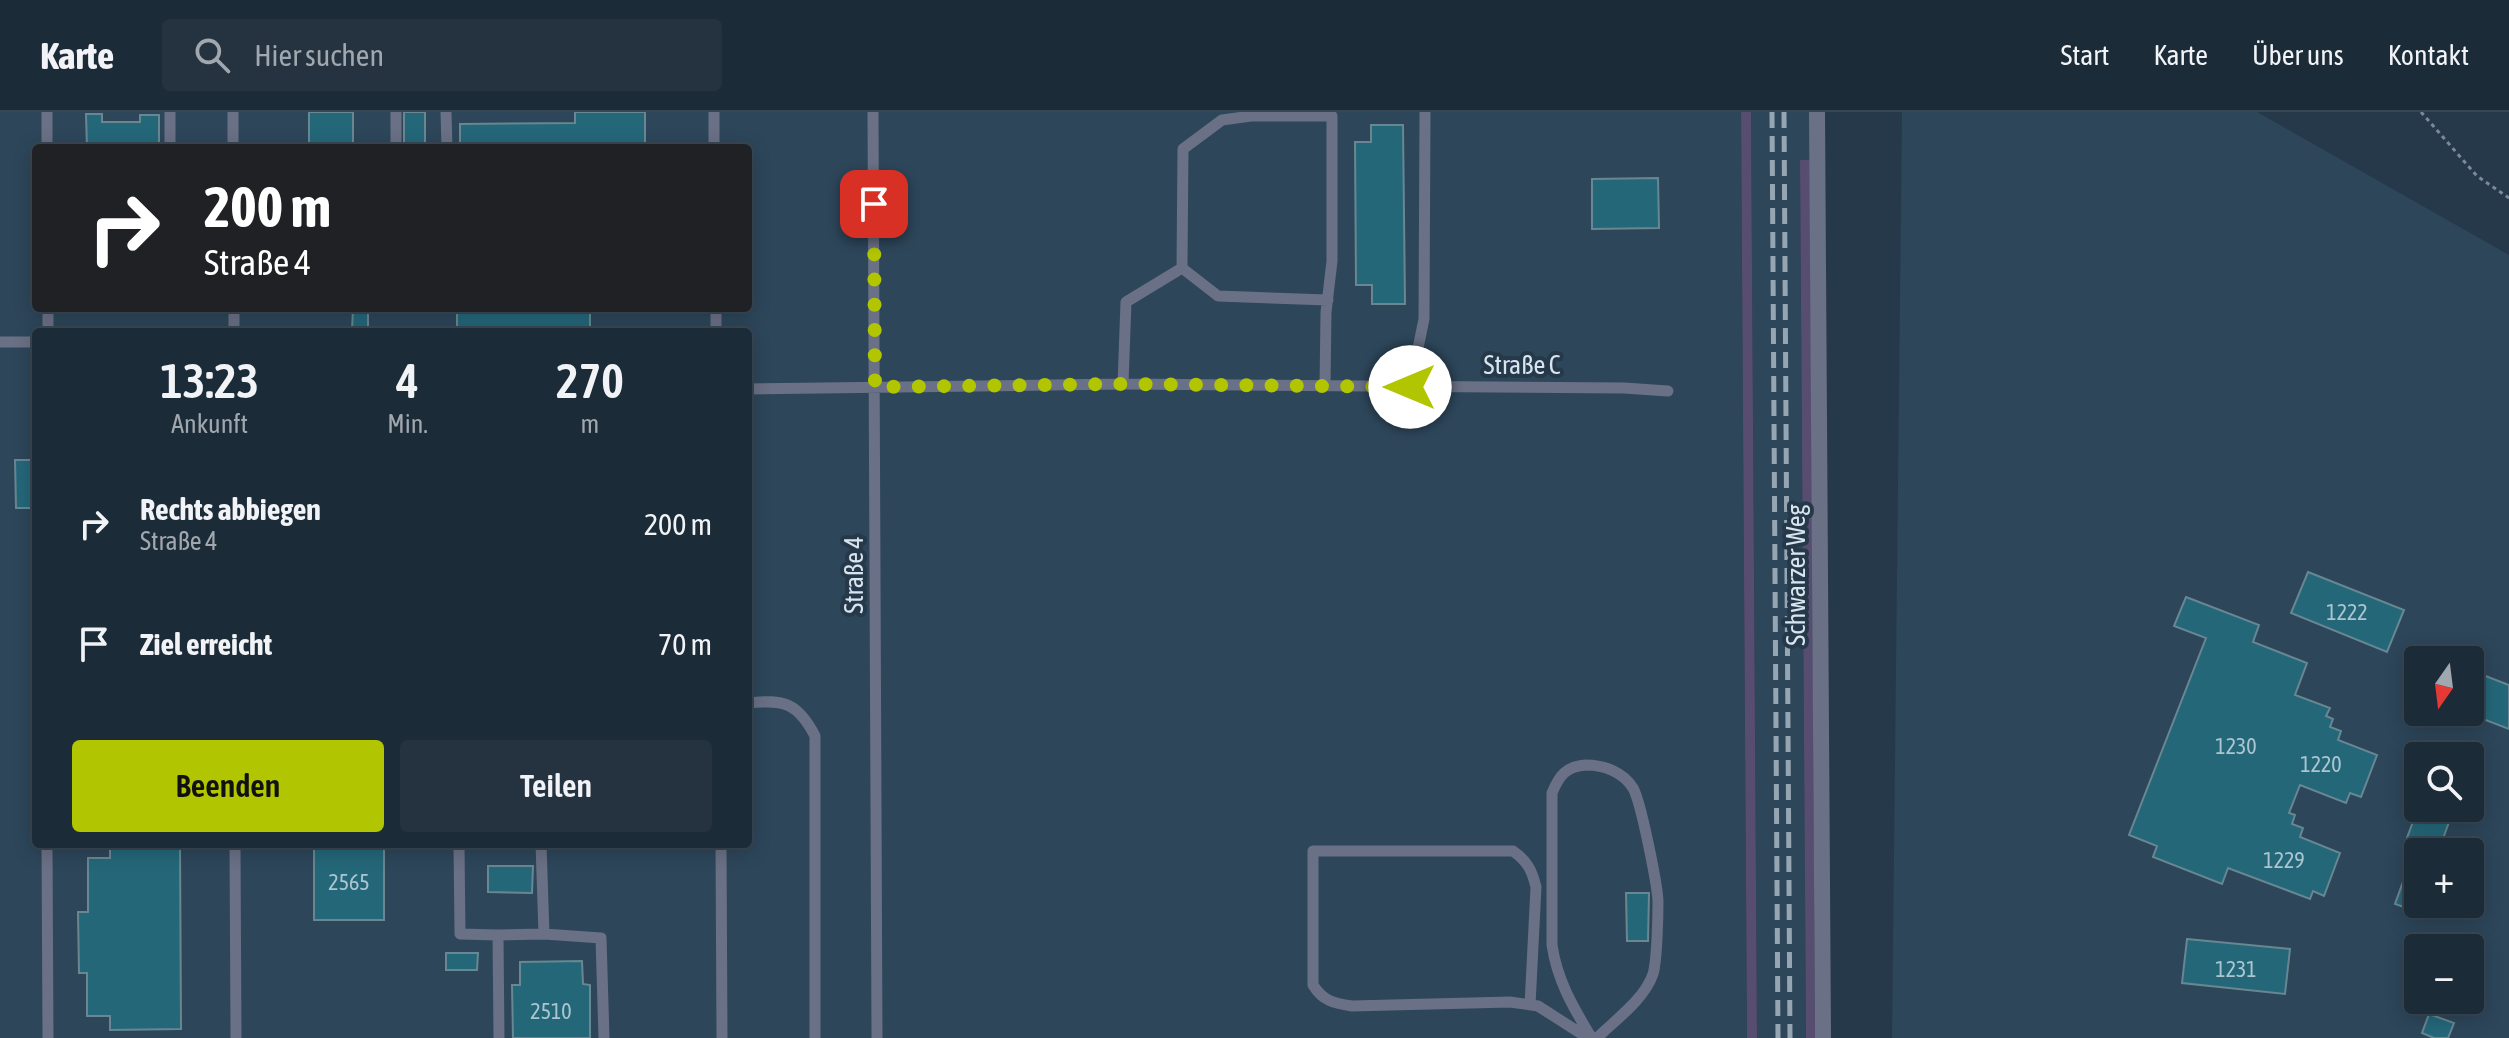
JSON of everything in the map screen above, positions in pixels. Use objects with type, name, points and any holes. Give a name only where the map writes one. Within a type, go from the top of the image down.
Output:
[{"type":"street","name":"Schwarzer Weg","points":[[1817,112],[1823,1038]]},
{"type":"lane","points":[[47,112],[47,144]]},
{"type":"lane","points":[[170,112],[170,144]]},
{"type":"lane","points":[[233,112],[233,144]]},
{"type":"lane","points":[[396,112],[396,144]]},
{"type":"lane","points":[[446,112],[447,144]]},
{"type":"lane","points":[[714,112],[714,144]]},
{"type":"lane","name":"Straße 4","points":[[873,112],[877,1038]]},
{"type":"lane","points":[[1410,387],[1424,319],[1425,112]]},
{"type":"lane","points":[[1182,268],[1183,149],[1222,120],[1251,114],[1332,116],[1332,261],[1325,386]]},
{"type":"lane","points":[[1182,268],[1218,296],[1328,300]]},
{"type":"lane","points":[[1123,384],[1126,302],[1182,268]]},
{"type":"lane","points":[[0,342],[32,342]]},
{"type":"lane","name":"Straße C","points":[[752,389],[1123,384],[1624,388],[1668,391]]},
{"type":"lane","points":[[752,702],[771,700],[792,706],[805,716],[815,736],[815,1038]]},
{"type":"lane","points":[[1589,765],[1605,766],[1632,787],[1639,804],[1658,900],[1653,974],[1640,996],[1592,1038],[1569,1002],[1555,970],[1552,945],[1552,793],[1559,776],[1572,766],[1589,765]]},
{"type":"lane","points":[[47,848],[48,1038]]},
{"type":"lane","points":[[235,848],[236,1038]]},
{"type":"lane","points":[[459,848],[460,934],[601,938],[604,1038]]},
{"type":"lane","points":[[541,848],[544,934]]},
{"type":"lane","points":[[721,848],[722,1038]]},
{"type":"lane","points":[[1530,1005],[1536,887],[1533,872],[1525,859],[1513,851],[1313,851],[1313,985],[1320,996],[1330,1002],[1352,1006],[1510,1002],[1530,1005],[1538,1006],[1592,1038]]},
{"type":"lane","points":[[498,935],[499,1038]]},
{"type":"path","points":[[2421,112],[2477,176],[2509,198]]},
{"type":"shaded area","points":[[0,112],[1741,112],[1747,1038],[0,1038]]},
{"type":"shaded area","points":[[1741,112],[1751,112],[1757,1038],[1747,1038]]},
{"type":"shaded area","points":[[1751,112],[1810,112],[1810,160],[1800,161],[1806,1038],[1757,1038]]},
{"type":"shaded area","points":[[1902,112],[2257,112],[2509,255],[2509,1038],[1892,1038]]},
{"type":"shaded area","points":[[1800,160],[1810,160],[1815,1038],[1806,1038]]},
{"type":"building","points":[[309,112],[353,112],[353,144],[309,144]]},
{"type":"building","points":[[404,112],[425,112],[425,144],[404,144]]},
{"type":"building","points":[[575,112],[645,112],[645,144],[460,144],[460,124],[575,123]]},
{"type":"building","points":[[86,114],[102,114],[102,122],[140,122],[140,115],[159,115],[159,144],[87,144]]},
{"type":"building","points":[[1371,125],[1403,125],[1405,304],[1372,304],[1372,285],[1356,285],[1355,142],[1371,142]]},
{"type":"building","points":[[1658,178],[1659,228],[1592,229],[1592,179]]},
{"type":"building","points":[[353,312],[368,312],[368,328],[352,328]]},
{"type":"building","points":[[457,312],[590,312],[590,328],[457,328]]},
{"type":"building","points":[[15,460],[32,460],[32,508],[16,508]]},
{"type":"building","points":[[2308,572],[2404,610],[2387,652],[2291,613]]},
{"type":"building","points":[[2186,597],[2259,625],[2253,642],[2307,663],[2295,695],[2330,708],[2326,716],[2333,719],[2330,727],[2341,731],[2338,740],[2377,755],[2361,797],[2350,793],[2346,803],[2300,785],[2289,813],[2295,815],[2292,824],[2303,828],[2300,837],[2340,853],[2324,896],[2313,891],[2310,899],[2228,868],[2222,884],[2153,857],[2157,846],[2129,835],[2206,638],[2174,626]]},
{"type":"building","points":[[2484,675],[2509,685],[2509,729],[2484,719]]},
{"type":"building","points":[[2413,822],[2449,822],[2443,838],[2407,838]]},
{"type":"building","points":[[110,848],[180,848],[181,1029],[110,1030],[110,1016],[87,1016],[87,973],[79,973],[78,912],[88,912],[88,858],[110,858]]},
{"type":"building","points":[[314,848],[384,848],[384,920],[314,920]]},
{"type":"building","points":[[488,866],[533,866],[532,893],[488,892]]},
{"type":"building","points":[[2404,879],[2404,907],[2395,904]]},
{"type":"building","points":[[1626,893],[1649,893],[1648,941],[1627,941]]},
{"type":"building","points":[[2187,939],[2290,949],[2285,994],[2182,983]]},
{"type":"building","points":[[446,953],[478,953],[477,970],[446,970]]},
{"type":"building","points":[[582,961],[583,984],[590,985],[590,1038],[513,1038],[512,985],[520,985],[520,962]]},
{"type":"building","points":[[2429,1014],[2454,1023],[2448,1038],[2434,1038],[2422,1033]]},
{"type":"railway","points":[[1772,112],[1778,1038]]},
{"type":"railway","points":[[1784,112],[1790,1038]]},
{"type":"route","points":[[874,204],[875,387],[1123,384],[1410,387]]}]
